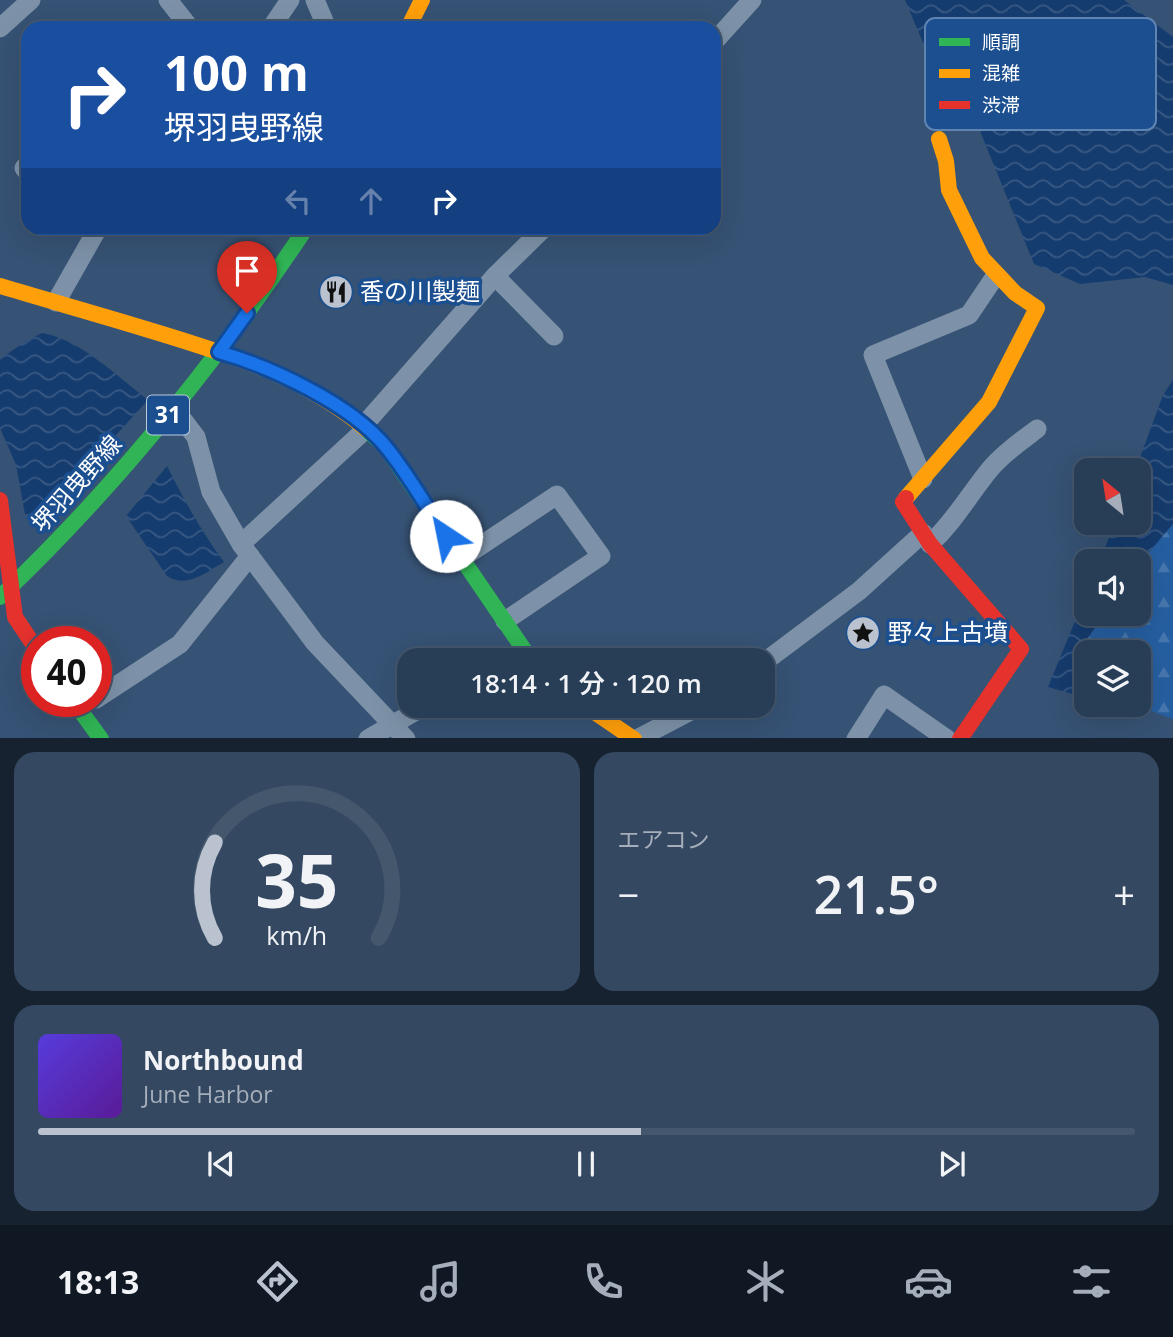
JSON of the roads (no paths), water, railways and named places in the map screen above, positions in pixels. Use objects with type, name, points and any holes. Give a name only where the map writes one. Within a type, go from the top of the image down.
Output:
[{"type":"street","points":[[167,0],[184,21]]},
{"type":"street","points":[[276,21],[290,0]]},
{"type":"street","points":[[315,0],[324,21]]},
{"type":"street","points":[[412,21],[422,0]]},
{"type":"street","points":[[721,34],[752,0]]},
{"type":"street","points":[[0,28],[26,2]]},
{"type":"street","points":[[939,138],[946,161],[949,190],[982,257],[1015,293],[1037,308],[989,402],[903,502],[926,538],[1021,649],[960,738]]},
{"type":"street","points":[[56,303],[90,235]]},
{"type":"street","name":"堺羽曳野線","points":[[5,592],[99,500],[219,352],[301,235]]},
{"type":"street","points":[[112,687],[180,644],[246,550],[365,426],[495,276],[537,235]]},
{"type":"street","points":[[923,479],[873,355],[969,315],[996,275]]},
{"type":"street","points":[[495,276],[554,336]]},
{"type":"street","points":[[0,286],[248,360],[318,394],[365,426],[385,446],[523,648]]},
{"type":"street","points":[[174,408],[196,437],[211,492],[246,550],[315,643],[399,732]]},
{"type":"street","points":[[775,654],[926,538],[949,527],[992,467],[1010,449],[1037,429]]},
{"type":"street","points":[[461,558],[557,495],[601,556],[505,621]]},
{"type":"street","points":[[0,500],[9,559],[5,592],[21,626]]},
{"type":"street","points":[[856,738],[884,695],[947,738]]},
{"type":"street","points":[[92,717],[101,738]]},
{"type":"street","points":[[368,738],[399,732],[413,718]]},
{"type":"street","points":[[604,718],[635,738],[676,718]]},
{"type":"water","points":[[905,0],[1124,0],[1148,18],[925,18],[925,47]]},
{"type":"water","points":[[1156,24],[1173,37],[1173,285],[1145,277],[1080,284],[1034,264],[980,130],[1156,130]]},
{"type":"water","points":[[42,333],[84,351],[148,400],[43,515],[25,514],[16,465],[0,428],[0,359]]},
{"type":"water","points":[[1173,380],[1173,524],[1151,550],[1104,549],[1110,536],[1152,536],[1152,458],[1140,458],[1163,395]]},
{"type":"water","points":[[167,466],[193,515],[224,562],[189,580],[174,580],[167,576],[126,516]]},
{"type":"water","points":[[1074,624],[1074,626],[1096,626],[1086,640],[1074,640],[1074,694],[1048,687]]},
{"type":"place","name":"香の川製麺","points":[[336,292]]},
{"type":"place","name":"野々上古墳","points":[[863,633]]}]
